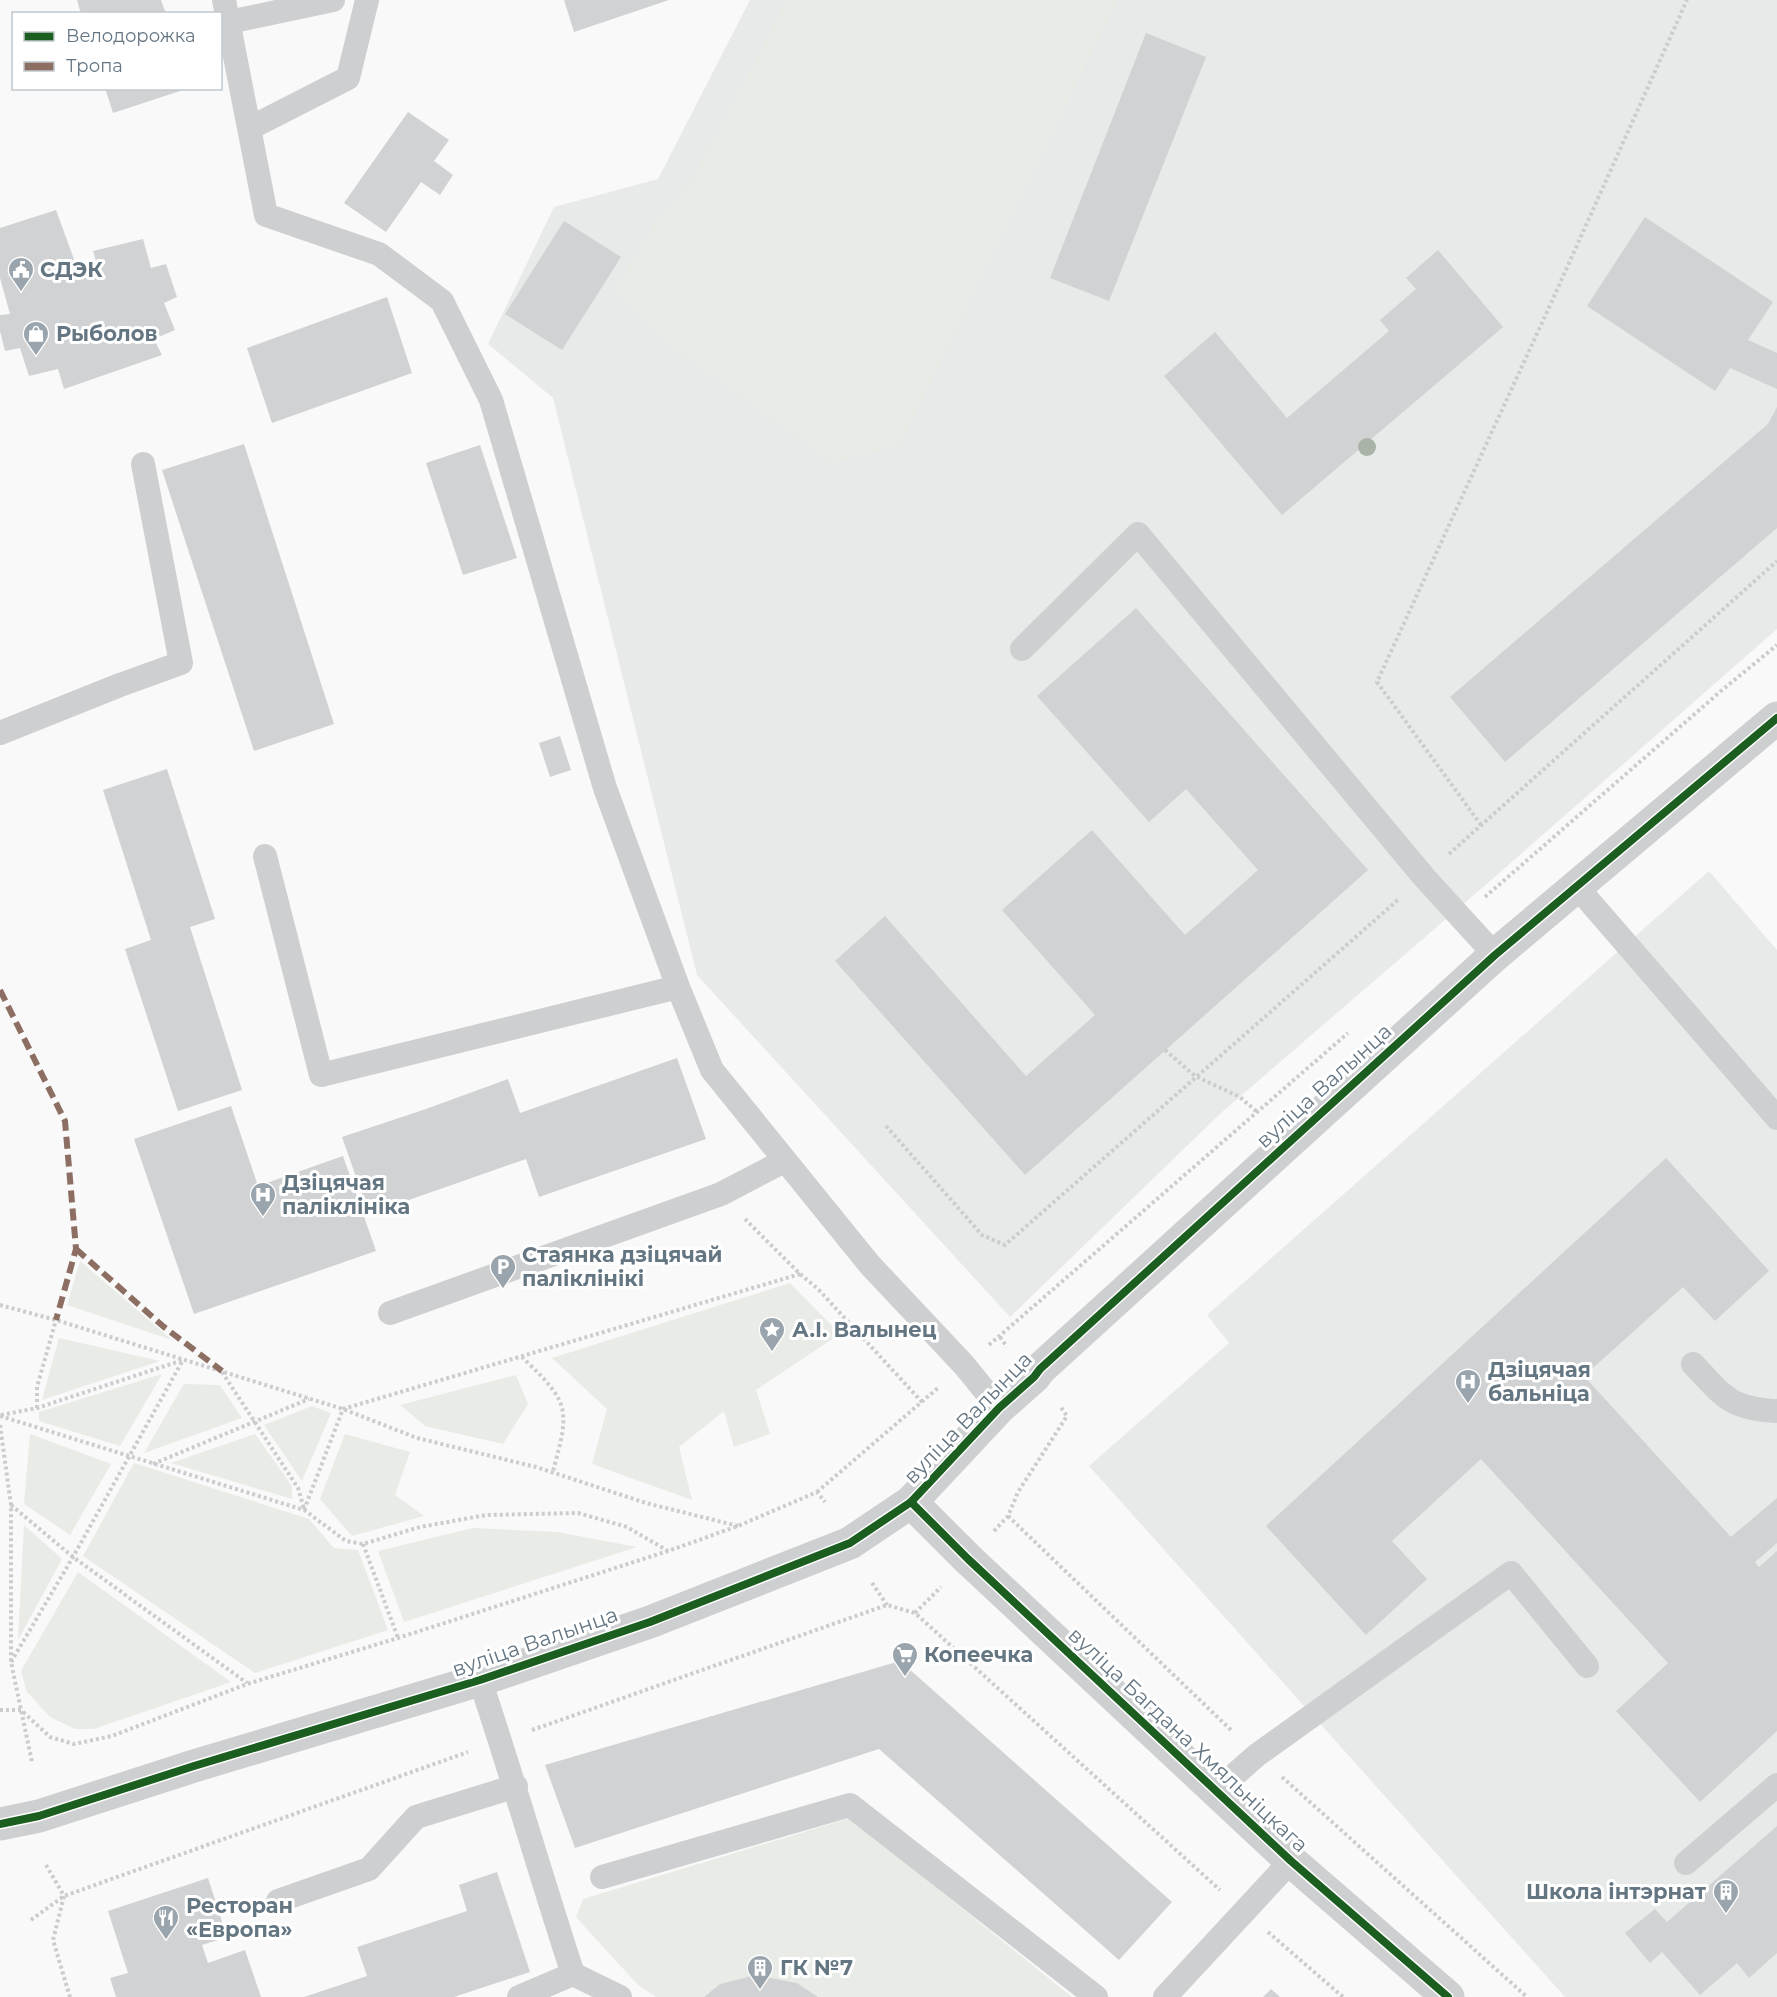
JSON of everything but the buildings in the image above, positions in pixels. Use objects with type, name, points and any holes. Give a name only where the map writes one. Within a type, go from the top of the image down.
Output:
[{"type":"street","name":"вуліца Валынца","points":[[0,1824],[39,1816],[194,1766],[480,1680],[650,1622],[850,1544],[911,1502],[999,1408],[1495,955],[1777,718]]},
{"type":"street","name":"вуліца Багдана Хмяльніцкага","points":[[911,1502],[968,1559],[1291,1861],[1448,1997]]},
{"type":"lane","points":[[333,0],[227,11],[266,215],[379,254],[442,301],[492,400],[605,788],[678,987],[712,1070],[870,1264],[964,1365],[999,1408]]},
{"type":"lane","points":[[250,128],[348,78],[368,0]]},
{"type":"lane","points":[[0,734],[120,685],[182,663],[143,464]]},
{"type":"lane","points":[[1022,649],[1138,534],[1424,877],[1495,955]]},
{"type":"lane","points":[[265,856],[321,1075],[678,987]]},
{"type":"lane","points":[[1577,887],[1777,1118]]},
{"type":"lane","points":[[390,1313],[720,1194],[784,1161]]},
{"type":"lane","points":[[1693,1364],[1724,1398],[1754,1410],[1777,1411]]},
{"type":"lane","points":[[1216,1791],[1257,1755],[1511,1573],[1587,1666]]},
{"type":"lane","points":[[480,1680],[516,1786],[547,1895],[573,1974],[620,1997]]},
{"type":"lane","points":[[1686,1863],[1777,1785]]},
{"type":"lane","points":[[278,1900],[369,1869],[416,1817],[516,1786]]},
{"type":"lane","points":[[602,1877],[850,1805],[1096,1997]]},
{"type":"lane","points":[[1164,1997],[1291,1861]]},
{"type":"lane","points":[[519,1997],[573,1974]]},
{"type":"path","points":[[1481,825],[1377,682],[1687,0]]},
{"type":"path","points":[[886,1126],[982,1235],[1005,1245],[1424,877],[1777,561]]},
{"type":"path","points":[[1460,916],[1777,645]]},
{"type":"path","points":[[1006,1347],[1000,1337],[1356,1026]]},
{"type":"path","points":[[1165,1050],[1195,1076],[1240,1097],[1257,1112]]},
{"type":"path","points":[[720,1194],[818,1290],[922,1401]]},
{"type":"path","points":[[343,1410],[800,1274]]},
{"type":"path","points":[[0,1305],[56,1320],[310,1399],[417,1438],[553,1472],[646,1503],[738,1526]]},
{"type":"path","points":[[37,1408],[37,1387],[56,1320]]},
{"type":"path","points":[[522,1357],[547,1382],[562,1406],[563,1423],[553,1472]]},
{"type":"path","points":[[0,1415],[37,1408],[183,1360]]},
{"type":"path","points":[[11,1662],[73,1557],[183,1360]]},
{"type":"path","points":[[222,1371],[297,1488],[304,1510]]},
{"type":"path","points":[[0,1710],[21,1710],[50,1737],[74,1744],[112,1736],[247,1684],[668,1551],[738,1526],[817,1492],[947,1380]]},
{"type":"path","points":[[153,1464],[310,1399]]},
{"type":"path","points":[[989,1537],[1008,1516],[1018,1492],[1067,1416],[1057,1403]]},
{"type":"path","points":[[304,1510],[343,1410]]},
{"type":"path","points":[[0,1415],[304,1510],[346,1541],[363,1544],[420,1527],[486,1515],[578,1513],[627,1527],[668,1551]]},
{"type":"path","points":[[0,1425],[11,1505],[11,1662],[32,1762]]},
{"type":"path","points":[[817,1492],[825,1502]]},
{"type":"path","points":[[11,1505],[73,1557],[247,1684]]},
{"type":"path","points":[[363,1544],[398,1638]]},
{"type":"path","points":[[915,1613],[946,1582]]},
{"type":"path","points":[[872,1583],[887,1605]]},
{"type":"path","points":[[31,1920],[64,1896],[887,1605],[915,1613],[1342,1997]]},
{"type":"path","points":[[46,1865],[64,1896],[53,1940],[70,1997]]},
{"type":"shaded area","points":[[750,0],[1777,0],[1777,629],[1222,1112],[1010,1317],[697,975],[553,398],[488,344],[554,207],[658,179]]},
{"type":"shaded area","points":[[787,0],[1118,0],[899,446],[833,463],[664,341],[615,289],[656,222],[694,177]]},
{"type":"shaded area","name":"Дзіцячая бальніца","points":[[1709,871],[1777,950],[1777,1997],[1565,1997],[1089,1466],[1229,1343],[1207,1315]]},
{"type":"shaded area","points":[[80,1261],[172,1340],[67,1305]]},
{"type":"shaded area","points":[[790,1283],[840,1334],[756,1390],[770,1434],[734,1447],[724,1411],[679,1447],[692,1500],[592,1464],[607,1409],[552,1358]]},
{"type":"shaded area","points":[[59,1338],[160,1361],[42,1400]]},
{"type":"shaded area","points":[[162,1374],[120,1446],[39,1421],[39,1412]]},
{"type":"shaded area","points":[[516,1375],[528,1404],[503,1444],[425,1426],[400,1405]]},
{"type":"shaded area","points":[[184,1384],[220,1385],[242,1418],[144,1453]]},
{"type":"shaded area","points":[[312,1406],[331,1413],[302,1481],[264,1425]]},
{"type":"shaded area","points":[[30,1434],[111,1464],[70,1535],[24,1504]]},
{"type":"shaded area","points":[[255,1434],[292,1486],[292,1499],[171,1463]]},
{"type":"shaded area","points":[[345,1434],[410,1452],[395,1495],[424,1516],[352,1536],[320,1499]]},
{"type":"shaded area","points":[[134,1463],[309,1519],[334,1548],[358,1550],[388,1630],[255,1673],[83,1556]]},
{"type":"shaded area","points":[[24,1525],[62,1559],[18,1640]]},
{"type":"shaded area","points":[[473,1528],[557,1532],[637,1547],[404,1622],[378,1551]]},
{"type":"shaded area","points":[[78,1572],[231,1682],[94,1729],[75,1729],[50,1717],[27,1692],[21,1671]]},
{"type":"shaded area","points":[[850,1818],[1072,1997],[818,1997],[797,1983],[755,1975],[720,1984],[704,1997],[656,1997],[638,1985],[576,1917],[583,1899]]},
{"type":"marked path","points":[[0,990],[65,1121],[76,1249],[56,1320]]},
{"type":"marked path","points":[[76,1249],[164,1327],[222,1371]]},
{"type":"cycle path","points":[[0,1824],[39,1816],[194,1766],[480,1680],[650,1622],[850,1543],[911,1502],[999,1408],[1040,1369],[1495,955],[1777,718]]},
{"type":"cycle path","points":[[911,1502],[968,1559],[1291,1861],[1448,1997]]},
{"type":"place","name":"СДЭК","points":[[21,293]]},
{"type":"place","name":"Рыболов","points":[[36,357]]},
{"type":"place","name":"Дзіцячая паліклініка","points":[[263,1218]]},
{"type":"place","name":"Стаянка дзіцячай паліклінікі","points":[[503,1290]]},
{"type":"place","name":"А.І. Валынец","points":[[772,1353]]},
{"type":"place","name":"Дзіцячая бальніца","points":[[1468,1405]]},
{"type":"place","name":"Копеечка","points":[[905,1678]]},
{"type":"place","name":"Школа інтэрнат","points":[[1726,1915]]},
{"type":"place","name":"Ресторан «Европа»","points":[[166,1941]]},
{"type":"place","name":"ГК №7","points":[[760,1991]]}]
